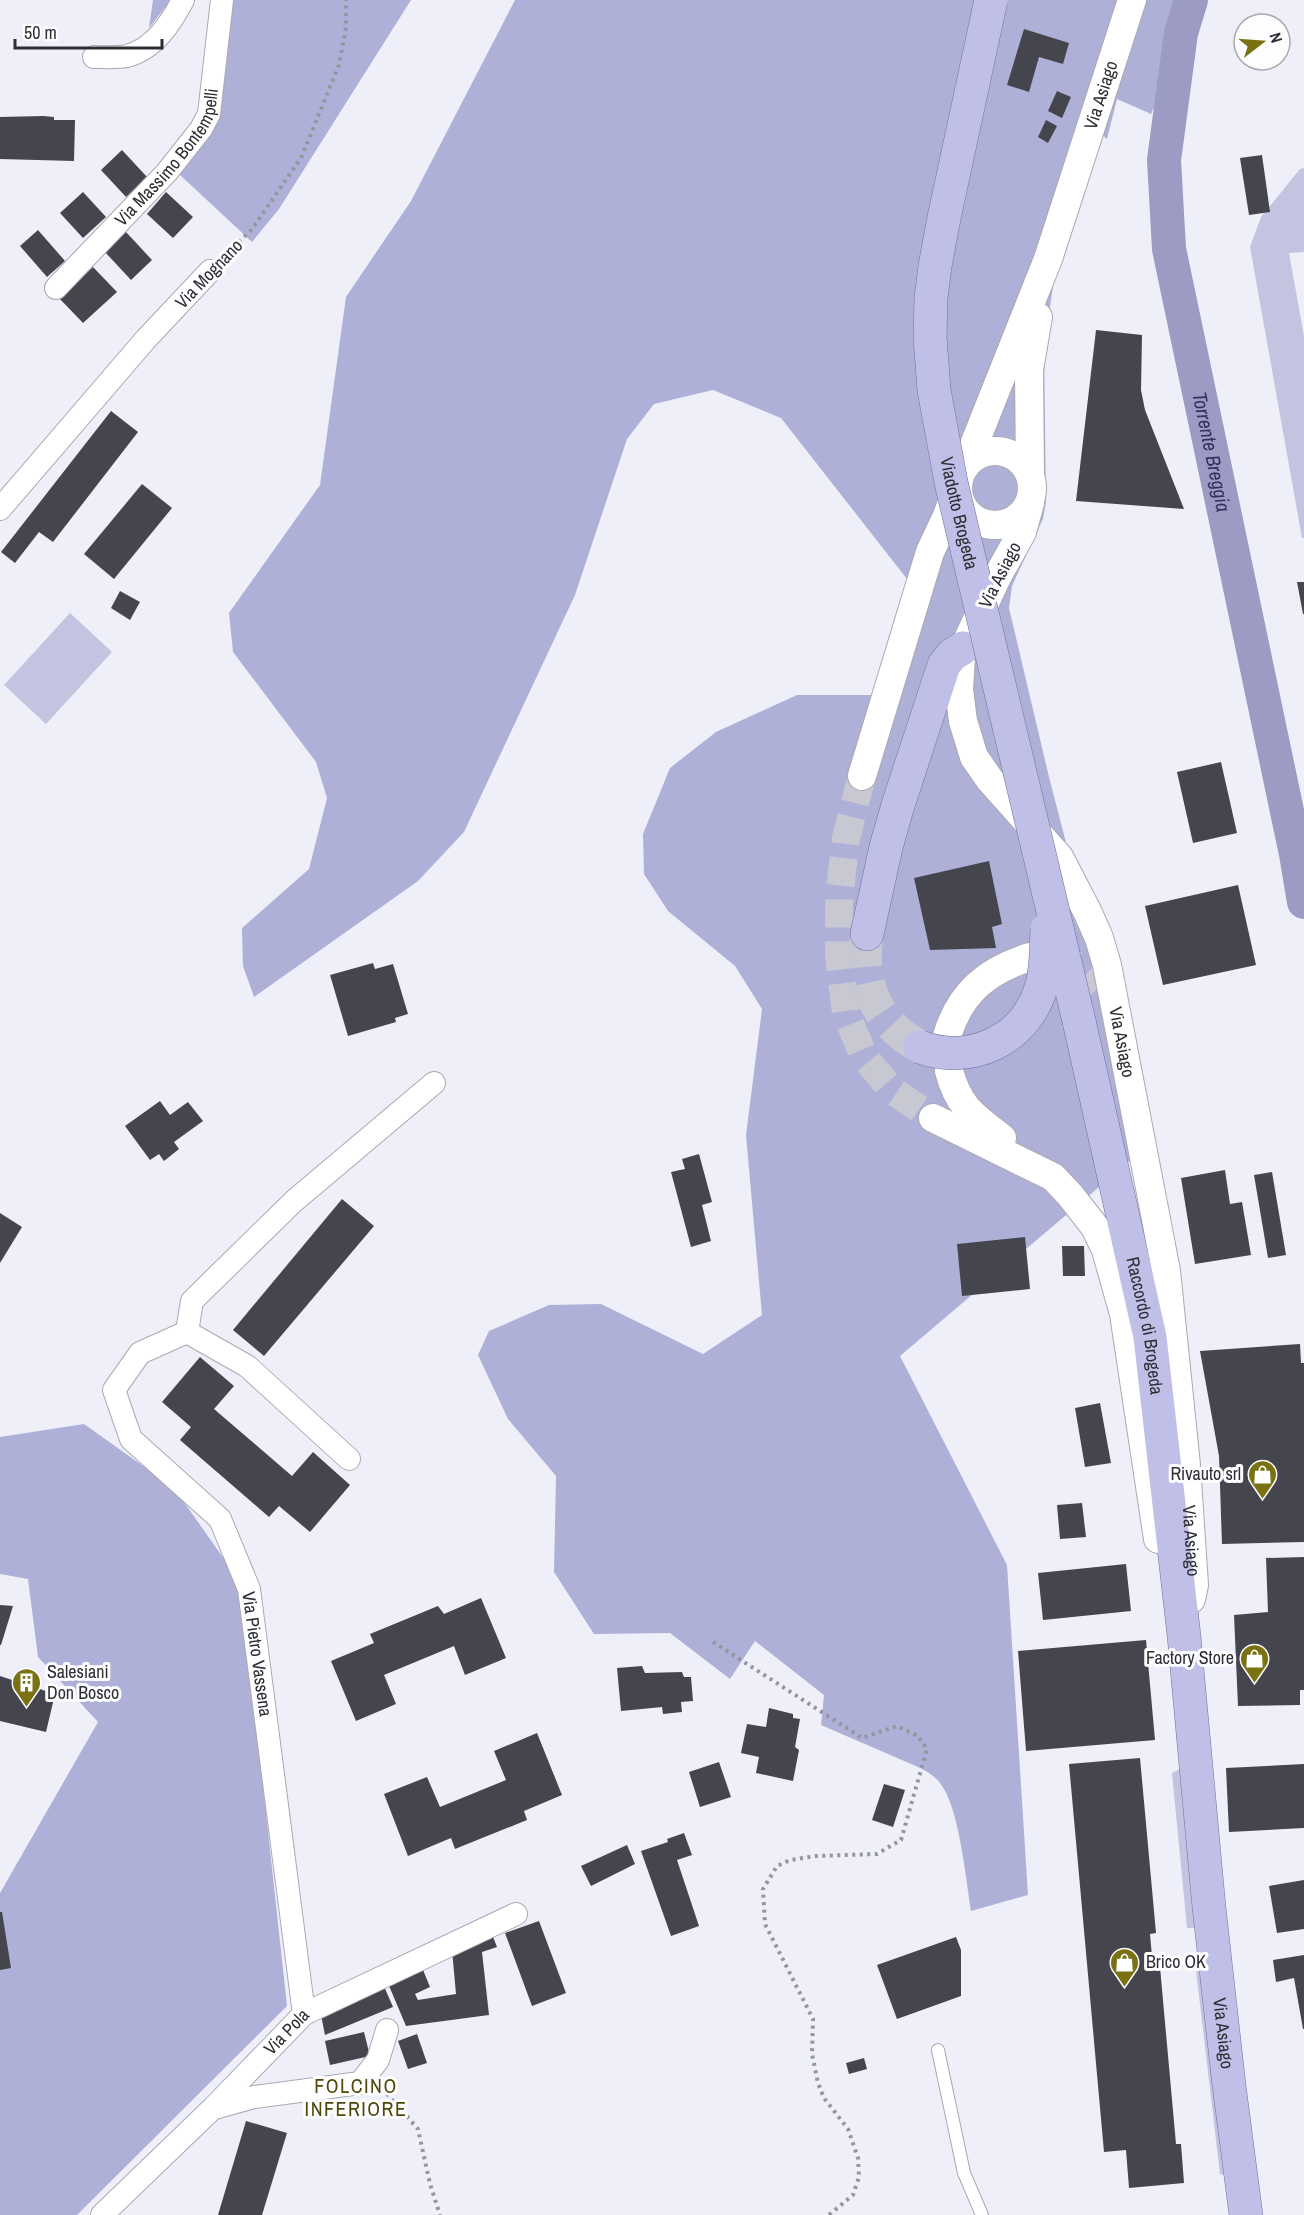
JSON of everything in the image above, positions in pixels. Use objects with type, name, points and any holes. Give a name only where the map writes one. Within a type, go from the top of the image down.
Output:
[{"type":"main road","name":"Viadotto Brogeda","points":[[991,0],[944,218],[931,298],[930,338],[934,390],[951,482],[1080,1021]]},
{"type":"main road","points":[[867,934],[898,805],[944,665],[952,655],[963,648]]},
{"type":"main road","points":[[934,1042],[930,1051],[952,1054],[980,1050],[1008,1036],[1027,1017],[1041,988],[1046,969],[1048,891]]},
{"type":"main road","name":"Raccordo di Brogeda","points":[[1080,1021],[1150,1337],[1184,1636]]},
{"type":"main road","name":"Via Asiago","points":[[1184,1636],[1209,1906],[1246,2215]]},
{"type":"street","points":[[94,57],[126,56],[139,51],[154,41],[166,28],[183,0]]},
{"type":"street","name":"Via Massimo Bontempelli","points":[[56,288],[167,172],[201,129],[209,114],[222,0]]},
{"type":"street","name":"Via Asiago","points":[[862,776],[930,552],[947,516],[1048,259],[1128,13]]},
{"type":"street","name":"Via Asiago","points":[[1030,473],[1029,370],[1048,259]]},
{"type":"street","name":"Via Mognano","points":[[0,510],[146,339],[210,271]]},
{"type":"street","points":[[1004,451],[1018,458],[1030,473],[1033,486],[1030,503],[1013,521],[991,525],[974,519],[962,505],[962,476],[972,459],[986,452],[1004,451]]},
{"type":"street","name":"Via Asiago","points":[[1030,503],[1022,532],[997,577],[961,654],[959,690],[963,720],[974,757],[990,780],[1059,857],[1074,883],[1099,938],[1107,965],[1166,1271],[1186,1465],[1194,1585],[1184,1636]]},
{"type":"street","points":[[934,1042],[974,988],[1009,963],[1030,957]]},
{"type":"street","points":[[1099,988],[1117,1023]]},
{"type":"street","points":[[949,1071],[957,1093],[968,1112],[1034,1160],[1053,1177]]},
{"type":"street","points":[[349,1458],[247,1366],[187,1332],[192,1301],[294,1201],[434,1083]]},
{"type":"street","name":"Via Asiago","points":[[933,1118],[1053,1177],[1095,1227],[1115,1275],[1131,1355],[1167,1590],[1184,1636]]},
{"type":"street","name":"Via Pietro Vassena","points":[[187,1332],[140,1353],[114,1390],[131,1439],[220,1519],[249,1589],[304,2014]]},
{"type":"street","name":"Via Pola","points":[[102,2215],[213,2108],[304,2014],[516,1914]]},
{"type":"street","points":[[213,2108],[254,2097],[360,2083],[378,2060],[387,2030]]},
{"type":"lane","points":[[938,2050],[964,2173],[982,2215]]},
{"type":"path","name":"Via Mognano","points":[[210,271],[252,229],[301,158],[339,65],[346,27],[346,0]]},
{"type":"path","points":[[713,1642],[862,1738],[897,1726],[918,1736],[927,1749],[901,1840],[877,1854],[790,1860],[777,1866],[764,1888],[765,1924],[813,2019],[812,2054],[824,2098],[848,2129],[858,2158],[859,2177],[853,2194],[829,2215]]},
{"type":"path","points":[[368,2072],[418,2129],[430,2184],[440,2215]]},
{"type":"shaded area","points":[[153,0],[171,0],[149,28]]},
{"type":"shaded area","points":[[228,0],[411,0],[279,209],[252,242],[179,174],[203,144]]},
{"type":"shaded area","points":[[515,0],[1202,0],[1151,114],[1117,99],[1107,139],[1099,132],[1058,252],[1044,348],[1046,502],[1043,519],[1012,586],[1009,608],[1049,777],[1145,1148],[900,1356],[1007,1565],[1028,1895],[971,1911],[957,1825],[947,1794],[940,1783],[933,1775],[918,1767],[821,1725],[824,1695],[755,1641],[730,1679],[670,1633],[594,1634],[554,1572],[556,1476],[508,1419],[478,1355],[489,1331],[549,1305],[601,1304],[703,1354],[762,1315],[746,1135],[762,1009],[735,966],[668,911],[644,874],[643,834],[670,768],[716,732],[797,695],[875,695],[907,579],[781,418],[713,390],[654,404],[627,439],[575,595],[464,832],[418,881],[254,997],[243,966],[242,928],[309,869],[327,798],[316,762],[233,652],[229,613],[320,485],[346,297],[411,201]]},
{"type":"shaded area","points":[[1304,168],[1304,252],[1289,253],[1304,336],[1304,538],[1302,538],[1250,247],[1261,217],[1300,169]]},
{"type":"shaded area","points":[[70,613],[112,652],[46,724],[4,685]]},
{"type":"shaded area","points":[[84,1424],[174,1488],[241,1583],[287,2006],[77,2215],[0,2215],[0,1893],[98,1722],[38,1657],[28,1579],[0,1574],[0,1437]]},
{"type":"shaded area","points":[[1180,1769],[1196,1928],[1187,1928],[1172,1773]]},
{"type":"shaded area","points":[[1196,1970],[1202,1970],[1224,2175],[1220,2174]]},
{"type":"building","points":[[1024,29],[1069,43],[1063,64],[1039,57],[1029,92],[1007,85]]},
{"type":"building","points":[[1057,91],[1071,97],[1062,118],[1048,111]]},
{"type":"building","points":[[0,117],[54,117],[54,120],[75,120],[74,161],[0,159]]},
{"type":"building","points":[[1046,120],[1057,126],[1048,143],[1038,137]]},
{"type":"building","points":[[122,150],[147,177],[126,197],[101,170]]},
{"type":"building","points":[[1262,155],[1270,212],[1249,215],[1240,158]]},
{"type":"building","points":[[83,192],[106,217],[83,238],[60,213]]},
{"type":"building","points":[[166,192],[193,217],[173,238],[147,214]]},
{"type":"building","points":[[38,230],[65,261],[47,277],[20,246]]},
{"type":"building","points":[[126,232],[152,260],[131,280],[105,252]]},
{"type":"building","points":[[93,267],[117,292],[83,323],[59,298]]},
{"type":"building","points":[[1096,330],[1142,335],[1141,390],[1145,410],[1184,509],[1076,501]]},
{"type":"building","points":[[111,411],[138,432],[53,542],[39,532],[15,563],[1,552]]},
{"type":"building","points":[[142,484],[172,508],[114,579],[84,554]]},
{"type":"building","points":[[1297,582],[1304,582],[1304,614],[1303,614]]},
{"type":"building","points":[[120,591],[140,602],[130,620],[111,608]]},
{"type":"building","points":[[1221,762],[1237,833],[1193,843],[1177,772]]},
{"type":"building","points":[[989,861],[1002,924],[992,927],[996,948],[930,950],[914,878]]},
{"type":"building","points":[[1238,885],[1256,965],[1163,985],[1145,906]]},
{"type":"building","points":[[373,963],[375,969],[393,964],[408,1014],[395,1018],[396,1022],[348,1036],[330,975]]},
{"type":"building","points":[[160,1101],[170,1115],[188,1102],[203,1121],[174,1142],[179,1149],[164,1161],[159,1154],[150,1160],[125,1126]]},
{"type":"building","points":[[699,1154],[712,1202],[702,1205],[711,1241],[691,1247],[671,1172],[685,1169],[682,1159]]},
{"type":"building","points":[[1225,1170],[1230,1204],[1242,1202],[1251,1255],[1195,1264],[1181,1178]]},
{"type":"building","points":[[1272,1172],[1286,1255],[1268,1258],[1254,1175]]},
{"type":"building","points":[[342,1199],[374,1226],[264,1356],[233,1330]]},
{"type":"building","points":[[0,1213],[22,1227],[0,1263]]},
{"type":"building","points":[[1025,1237],[1030,1289],[962,1296],[957,1244]]},
{"type":"building","points":[[1062,1246],[1084,1246],[1085,1276],[1063,1276]]},
{"type":"building","points":[[1300,1344],[1301,1363],[1304,1363],[1304,1542],[1222,1544],[1219,1456],[1200,1351]]},
{"type":"building","points":[[200,1357],[234,1386],[214,1409],[292,1476],[313,1452],[350,1485],[310,1532],[279,1506],[269,1517],[180,1440],[191,1427],[162,1402]]},
{"type":"building","points":[[1100,1403],[1111,1463],[1085,1467],[1075,1408]]},
{"type":"building","points":[[1082,1503],[1086,1537],[1060,1539],[1057,1505]]},
{"type":"building","points":[[1304,1557],[1304,1690],[1300,1690],[1300,1705],[1238,1706],[1234,1615],[1268,1612],[1266,1558]]},
{"type":"building","points":[[1126,1564],[1131,1611],[1043,1620],[1038,1573]]},
{"type":"building","points":[[481,1598],[506,1658],[465,1675],[454,1646],[384,1675],[396,1704],[356,1721],[331,1661],[374,1643],[370,1634],[438,1606],[444,1614]]},
{"type":"building","name":"Salesiani Don Bosco","points":[[0,1605],[13,1606],[1,1645],[0,1645]]},
{"type":"building","points":[[1146,1640],[1155,1740],[1026,1751],[1018,1651]]},
{"type":"building","points":[[642,1666],[645,1673],[682,1672],[684,1677],[691,1677],[693,1701],[681,1702],[682,1712],[663,1714],[662,1707],[621,1711],[617,1668]]},
{"type":"building","name":"Salesiani Don Bosco","points":[[0,1676],[55,1694],[46,1732],[0,1721]]},
{"type":"building","points":[[769,1708],[793,1714],[793,1718],[800,1719],[795,1747],[799,1750],[793,1781],[756,1773],[759,1757],[741,1753],[747,1724],[766,1727]]},
{"type":"building","points":[[537,1733],[562,1795],[524,1811],[527,1820],[455,1849],[451,1838],[408,1856],[384,1794],[427,1777],[440,1807],[506,1780],[494,1751]]},
{"type":"building","name":"Brico OK","points":[[1140,1758],[1156,1933],[1150,1934],[1153,1968],[1160,1967],[1176,2144],[1181,2144],[1184,2183],[1129,2188],[1126,2150],[1104,2152],[1069,1764]]},
{"type":"building","points":[[719,1762],[731,1797],[700,1807],[689,1772]]},
{"type":"building","points":[[1304,1764],[1304,1828],[1229,1832],[1226,1768]]},
{"type":"building","points":[[884,1784],[905,1790],[893,1827],[872,1820]]},
{"type":"building","points":[[684,1833],[692,1855],[677,1860],[699,1926],[671,1936],[641,1851],[668,1842],[667,1839]]},
{"type":"building","points":[[627,1845],[635,1864],[591,1886],[581,1866]]},
{"type":"building","points":[[1304,1880],[1304,1929],[1277,1933],[1269,1886]]},
{"type":"building","points":[[0,1912],[2,1912],[11,1968],[0,1970]]},
{"type":"building","points":[[539,1921],[566,1993],[532,2006],[505,1933]]},
{"type":"building","points":[[492,1934],[497,1947],[482,1952],[489,2015],[406,2026],[387,1981],[421,1965],[430,1987],[415,1994],[418,2000],[456,1994],[452,1950]]},
{"type":"building","points":[[956,1937],[961,1950],[961,1996],[897,2019],[877,1965]]},
{"type":"building","points":[[1304,1955],[1303,2029],[1294,1978],[1276,1982],[1273,1960]]},
{"type":"building","points":[[383,1984],[393,2007],[325,2035],[321,2015]]},
{"type":"building","points":[[364,2032],[370,2056],[330,2065],[325,2041]]},
{"type":"building","points":[[417,2034],[427,2063],[408,2069],[398,2041]]},
{"type":"building","points":[[864,2058],[867,2069],[849,2074],[846,2063]]},
{"type":"building","points":[[246,2121],[287,2133],[262,2215],[218,2215]]},
{"type":"waterway","name":"Torrente Breggia","points":[[1191,0],[1181,33],[1164,160],[1169,249],[1296,854],[1304,902]]},
{"type":"tunnel","points":[[862,776],[846,838],[839,898],[839,955],[846,1013],[864,1057],[893,1091],[933,1118]]},
{"type":"tunnel","points":[[867,934],[866,969],[874,999],[892,1025],[920,1047]]},
{"type":"tunnel","points":[[1049,957],[1065,960],[1077,966],[1099,988]]},
{"type":"place","name":"Rivauto srl","points":[[1262,1500]]},
{"type":"place","name":"Factory Store","points":[[1255,1684]]},
{"type":"place","name":"Salesiani Don Bosco","points":[[26,1708]]},
{"type":"place","name":"Brico OK","points":[[1125,1988]]},
{"type":"district","name":"FOLCINO INFERIORE","points":[[356,2098]]}]
